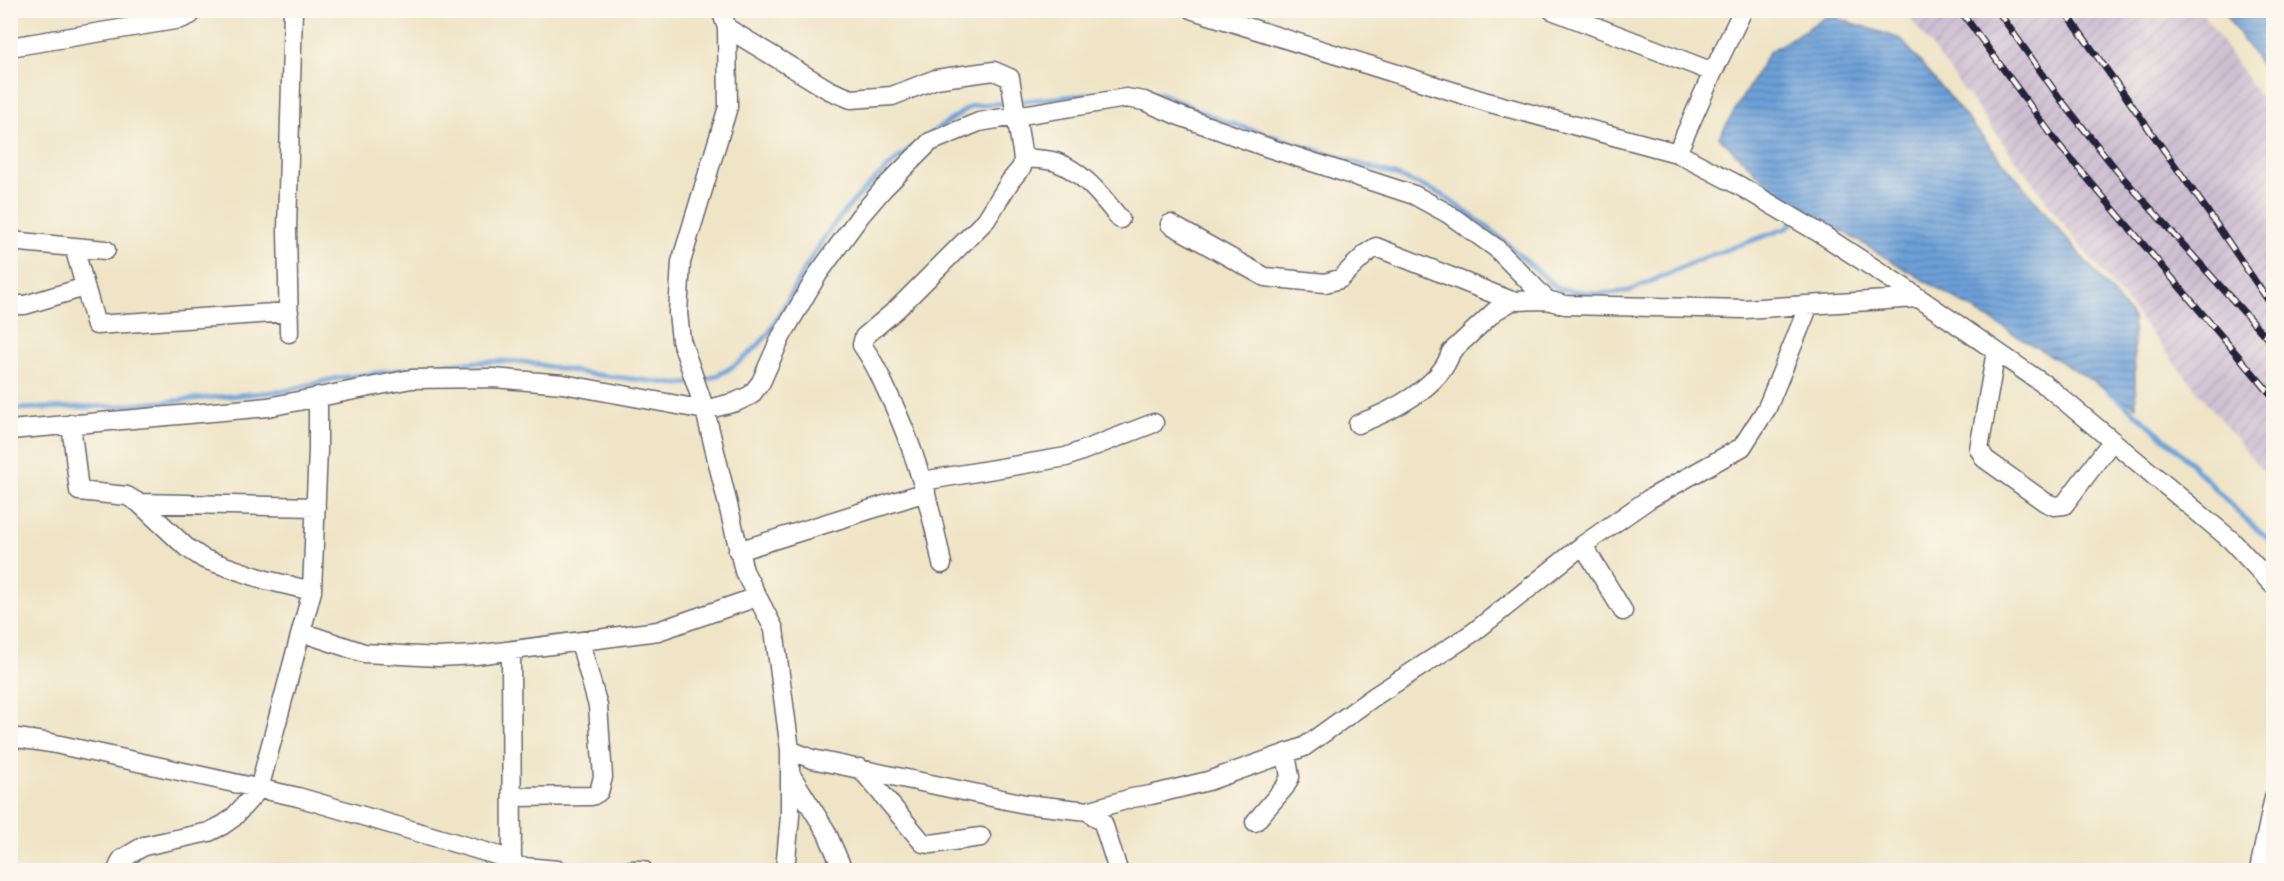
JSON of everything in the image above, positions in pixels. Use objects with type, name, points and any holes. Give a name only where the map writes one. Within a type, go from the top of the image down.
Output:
[{"type":"street","points":[[10,47],[181,19],[190,15],[193,10]]},
{"type":"street","points":[[289,333],[287,229],[293,10]]},
{"type":"street","points":[[721,10],[727,28],[728,107],[681,262],[678,313],[681,340],[702,403],[744,571],[774,629],[790,750],[790,816],[785,870]]},
{"type":"street","points":[[1193,10],[1487,102],[1677,153],[1740,186],[1823,235],[2048,387],[2231,540],[2274,585]]},
{"type":"street","points":[[1552,10],[1713,72]]},
{"type":"street","points":[[1677,153],[1743,10]]},
{"type":"street","points":[[727,28],[829,90],[850,99],[892,96],[936,79],[994,71],[1010,78],[1023,158],[1022,167],[986,220],[897,309],[864,337],[862,345],[871,357],[904,425],[925,487],[942,564]]},
{"type":"street","points":[[10,430],[268,407],[411,379],[493,378],[564,384],[702,403],[751,395],[761,382],[781,337],[818,274],[860,216],[930,142],[979,122],[1016,112],[1126,98],[1144,101],[1259,144],[1414,195],[1447,213],[1496,248],[1547,300]]},
{"type":"street","points":[[1023,158],[1055,162],[1071,169],[1099,192],[1120,219]]},
{"type":"street","points":[[1170,224],[1265,277],[1325,283],[1340,279],[1376,247],[1512,300],[1547,300],[1565,305],[1745,309],[1918,298]]},
{"type":"street","points":[[10,241],[106,250]]},
{"type":"street","points":[[74,247],[96,325],[289,312]]},
{"type":"street","points":[[10,305],[25,305],[85,287]]},
{"type":"street","points":[[1358,424],[1387,413],[1430,384],[1449,359],[1451,352],[1495,311],[1512,300]]},
{"type":"street","points":[[790,750],[812,759],[1025,804],[1088,811],[1132,798],[1208,781],[1304,747],[1375,696],[1474,632],[1583,544],[1662,491],[1742,447],[1767,408],[1809,305]]},
{"type":"street","points":[[1996,351],[1979,449],[1986,459],[2045,502],[2054,506],[2064,506],[2112,441]]},
{"type":"street","points":[[117,870],[122,859],[144,846],[209,832],[223,825],[233,818],[259,789],[312,591],[318,396]]},
{"type":"street","points":[[738,551],[925,487],[1066,457],[1154,423]]},
{"type":"street","points":[[71,424],[78,491],[127,496],[139,503],[186,548],[204,559],[266,580],[312,591]]},
{"type":"street","points":[[139,503],[316,507]]},
{"type":"street","points":[[1583,544],[1623,611]]},
{"type":"street","points":[[300,632],[364,653],[438,657],[476,655],[658,631],[757,597]]},
{"type":"street","points":[[513,797],[592,796],[599,792],[603,777],[598,706],[580,642]]},
{"type":"street","points":[[511,651],[513,865]]},
{"type":"street","points":[[10,737],[51,743],[298,797],[513,865],[558,870]]},
{"type":"street","points":[[1255,822],[1285,787],[1290,777],[1286,754]]},
{"type":"street","points":[[860,768],[923,843],[931,844],[981,837]]},
{"type":"street","points":[[790,774],[826,831],[843,870]]},
{"type":"street","points":[[2259,870],[2274,798]]},
{"type":"street","points":[[1088,811],[1102,823],[1118,870]]},
{"type":"street","points":[[631,870],[643,870]]},
{"type":"shaded area","points":[[1905,11],[2201,11],[2273,116],[2273,483],[2071,234]]},
{"type":"water","points":[[2224,11],[2273,11],[2273,82],[2229,20]]},
{"type":"water","points":[[1829,15],[1901,39],[2133,318],[2136,407],[1776,192],[1719,137],[1769,52]]},
{"type":"waterway","points":[[1141,92],[1162,94],[1223,121],[1395,175],[1441,194],[1491,230],[1558,289],[1600,294],[1629,291],[1706,257],[1787,228],[1800,215],[1813,207]]},
{"type":"waterway","points":[[932,133],[971,106],[1105,93]]},
{"type":"waterway","points":[[10,409],[117,406],[284,391],[333,379],[441,364],[500,361],[525,362],[590,374],[675,384],[702,381],[728,370],[760,343],[769,333],[811,258],[836,222],[868,187],[914,146]]},
{"type":"waterway","points":[[2108,390],[2173,445],[2246,520],[2274,544]]},
{"type":"railway","points":[[1960,10],[2059,145],[2274,398]]},
{"type":"railway","points":[[1997,10],[2061,100],[2118,172],[2274,346]]},
{"type":"railway","points":[[2064,10],[2206,209],[2274,309]]}]
